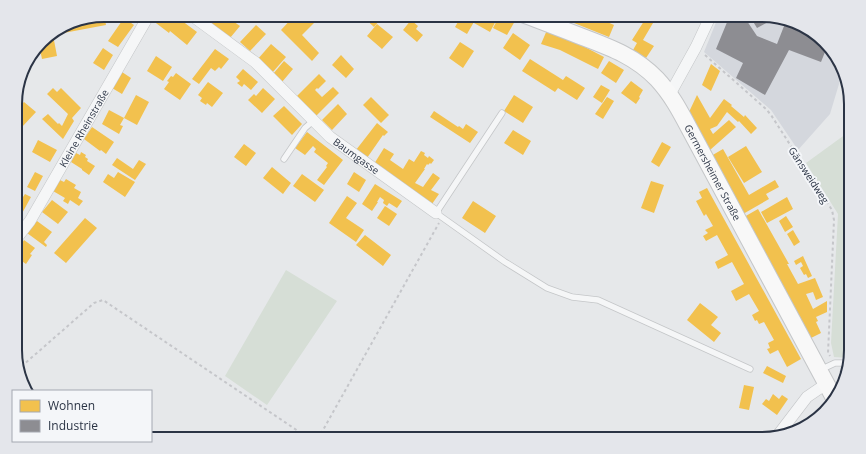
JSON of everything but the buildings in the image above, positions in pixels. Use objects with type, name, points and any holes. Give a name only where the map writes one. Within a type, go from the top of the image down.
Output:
[{"type":"street","name":"Kleine Rheinstraße","points":[[22,231],[30,221],[145,22]]},
{"type":"street","name":"Baumgasse","points":[[201,22],[255,62],[330,137],[439,215]]},
{"type":"street","name":"Germersheimer Straße","points":[[543,22],[616,50],[633,59],[658,79],[670,94],[831,394]]},
{"type":"street","points":[[670,94],[696,47],[708,22]]},
{"type":"street","points":[[783,429],[822,377]]},
{"type":"lane","points":[[502,113],[439,215],[505,262],[547,288],[572,297],[598,300],[750,369]]},
{"type":"lane","points":[[284,159],[305,128],[313,121]]},
{"type":"lane","points":[[822,377],[835,363],[843,363]]},
{"type":"path","name":"Gänsweidweg","points":[[696,47],[766,109],[832,210],[834,220],[828,353],[835,363]]},
{"type":"path","points":[[320,432],[439,215]]},
{"type":"path","points":[[24,365],[94,303],[103,300],[300,432]]},
{"type":"shaded area","points":[[716,22],[767,22],[788,26],[798,30],[816,42],[824,50],[836,68],[840,78],[830,114],[798,150],[771,110],[704,52]]},
{"type":"shaded area","points":[[844,135],[844,358],[834,357],[831,343],[838,214],[806,163]]},
{"type":"shaded area","points":[[286,270],[337,301],[267,405],[225,376]]}]
